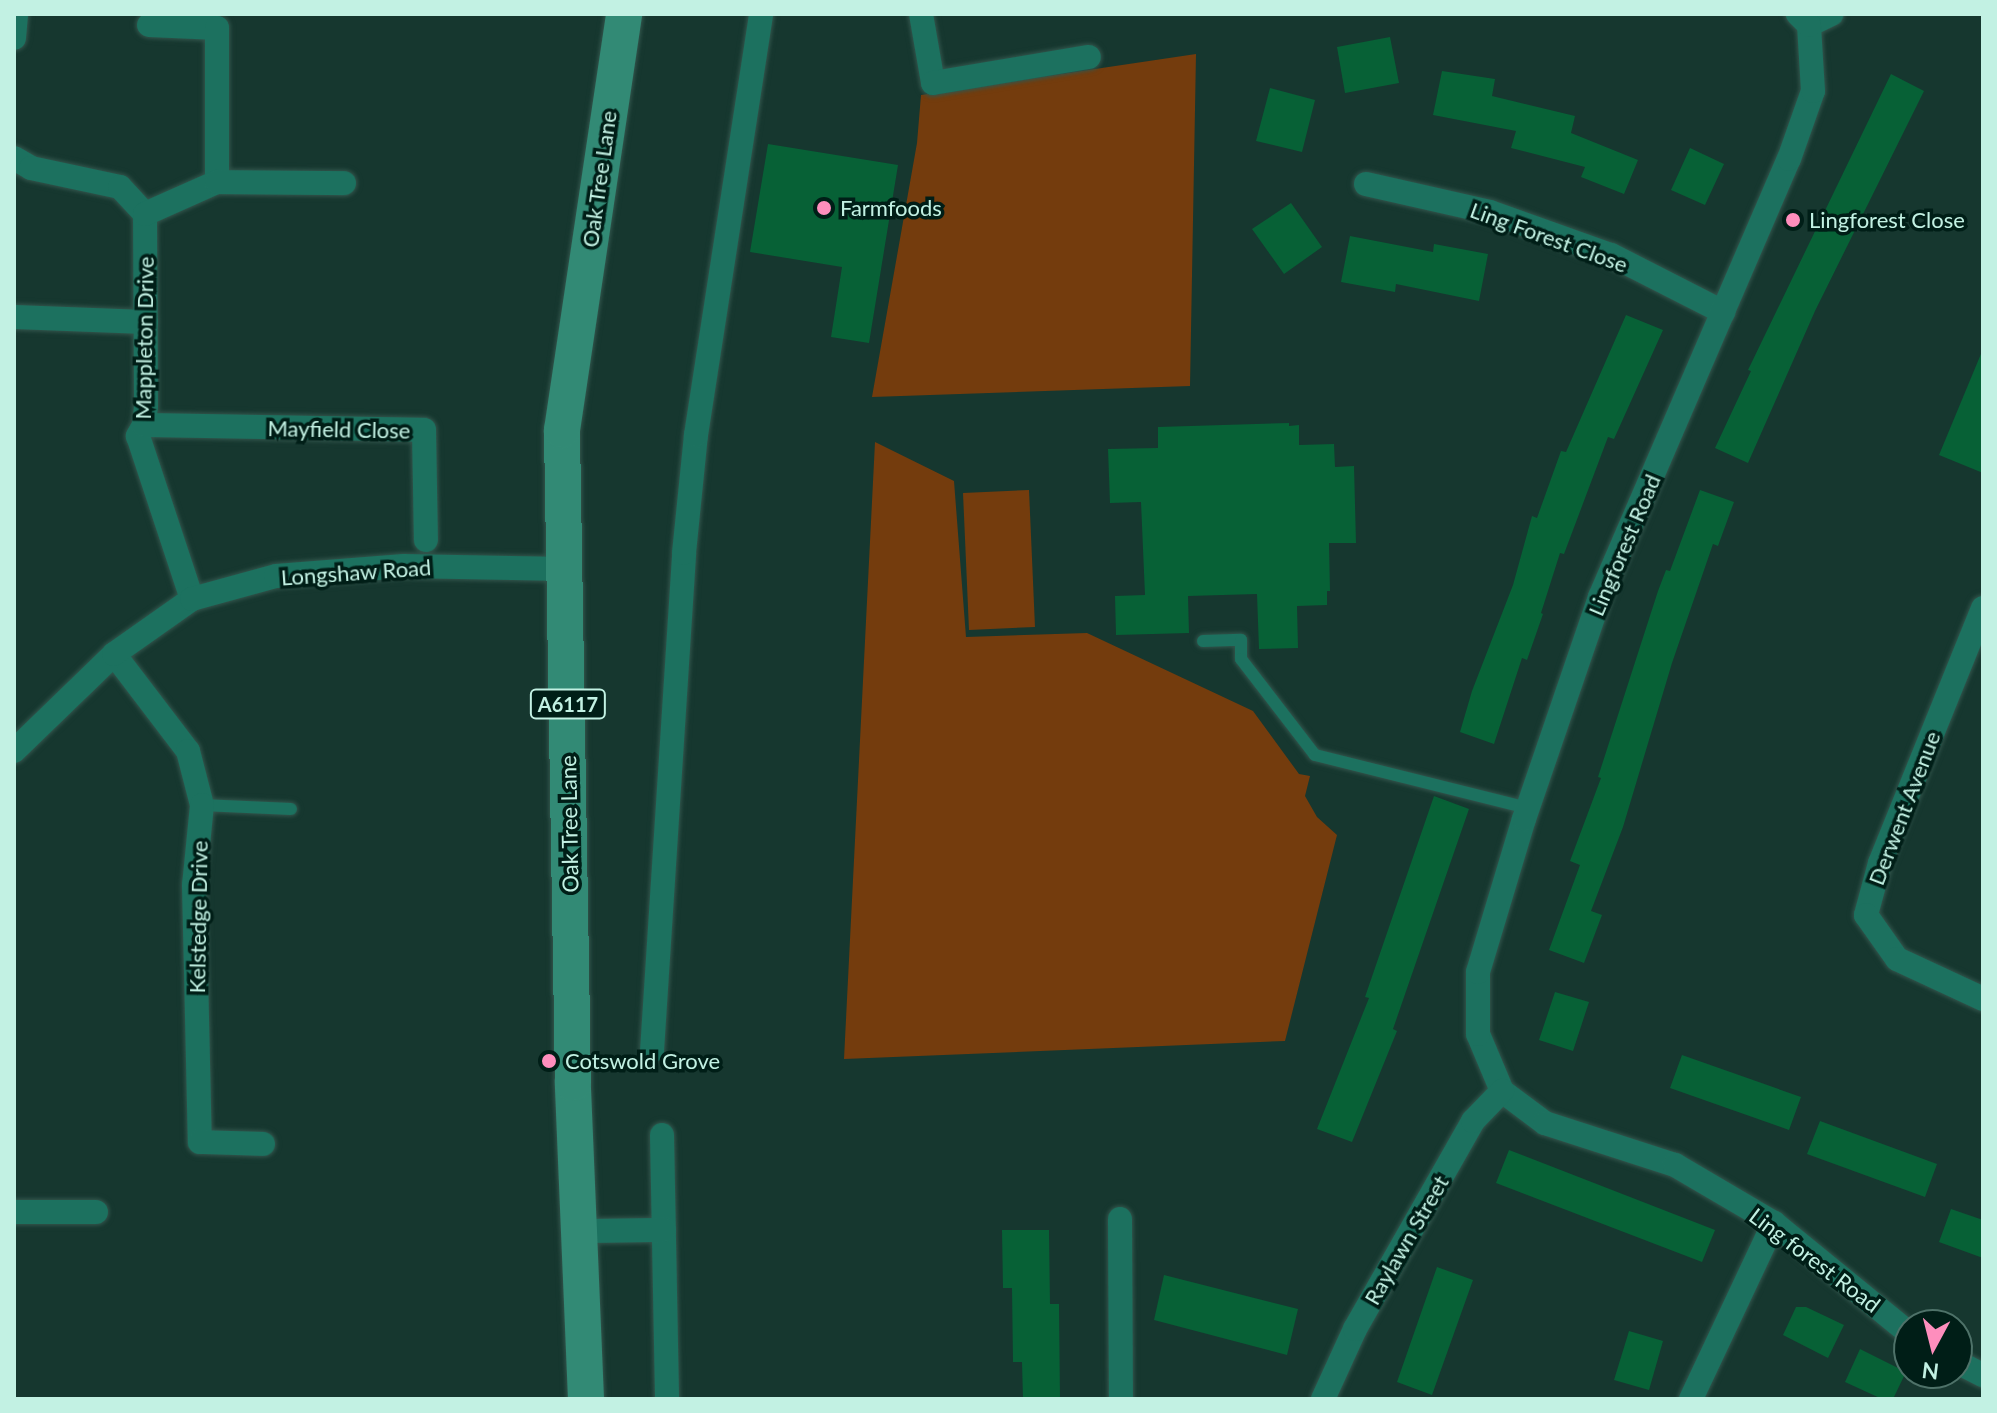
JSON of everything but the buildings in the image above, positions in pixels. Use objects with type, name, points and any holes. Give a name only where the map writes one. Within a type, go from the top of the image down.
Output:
[{"type":"main road","name":"Oak Tree Lane","points":[[586,1399],[573,1083],[562,430],[624,14]]},
{"type":"street","points":[[14,38],[16,14]]},
{"type":"street","points":[[652,1051],[684,553],[695,450],[761,14]]},
{"type":"street","points":[[921,14],[933,83],[1089,57]]},
{"type":"street","points":[[1804,20],[1832,14]]},
{"type":"street","name":"Lingforest Road","points":[[1502,1091],[1478,1034],[1478,972],[1528,808],[1600,597],[1789,159],[1813,91],[1804,20]]},
{"type":"street","points":[[149,25],[217,28],[217,182]]},
{"type":"street","points":[[14,158],[31,168],[120,187],[145,214],[217,182],[344,183]]},
{"type":"street","name":"Ling Forest Close","points":[[1366,184],[1490,212],[1611,255],[1723,312]]},
{"type":"street","name":"Mappleton Drive","points":[[145,214],[144,425],[138,436],[192,599]]},
{"type":"street","points":[[14,317],[146,322]]},
{"type":"street","name":"Mayfield Close","points":[[144,425],[424,430],[426,540]]},
{"type":"street","name":"Longshaw Road","points":[[14,751],[114,654],[192,599],[276,576],[404,566],[566,569]]},
{"type":"street","name":"Derwent Avenue","points":[[1983,608],[1978,634],[1880,863],[1866,915],[1897,959],[1983,999]]},
{"type":"street","name":"Kelstedge Drive","points":[[114,654],[188,751],[202,805],[194,885],[200,1142],[263,1144]]},
{"type":"street","name":"Ling forest Road","points":[[1502,1091],[1545,1123],[1675,1165],[1774,1223],[1893,1320]]},
{"type":"street","name":"Raylawn Street","points":[[1323,1399],[1355,1329],[1473,1121],[1502,1091]]},
{"type":"street","points":[[662,1135],[667,1399]]},
{"type":"street","points":[[14,1212],[96,1212]]},
{"type":"street","points":[[1120,1219],[1121,1399]]},
{"type":"street","points":[[1691,1399],[1774,1223]]},
{"type":"street","points":[[581,1231],[664,1230]]},
{"type":"lane","points":[[1203,641],[1241,640],[1241,659],[1315,755],[1528,808]]},
{"type":"lane","points":[[202,805],[291,809]]},
{"type":"shaded area","points":[[1196,54],[1190,386],[872,397],[917,143],[921,95]]},
{"type":"shaded area","points":[[875,442],[954,481],[966,637],[1087,633],[1253,711],[1299,774],[1310,776],[1305,796],[1317,817],[1337,835],[1285,1041],[844,1059]]},
{"type":"shaded area","points":[[1029,490],[1035,627],[969,630],[963,493]]},
{"type":"place","name":"Farmfoods","points":[[824,208]]},
{"type":"place","name":"Lingforest Close","points":[[1793,220]]},
{"type":"place","name":"Cotswold Grove","points":[[549,1061]]}]
